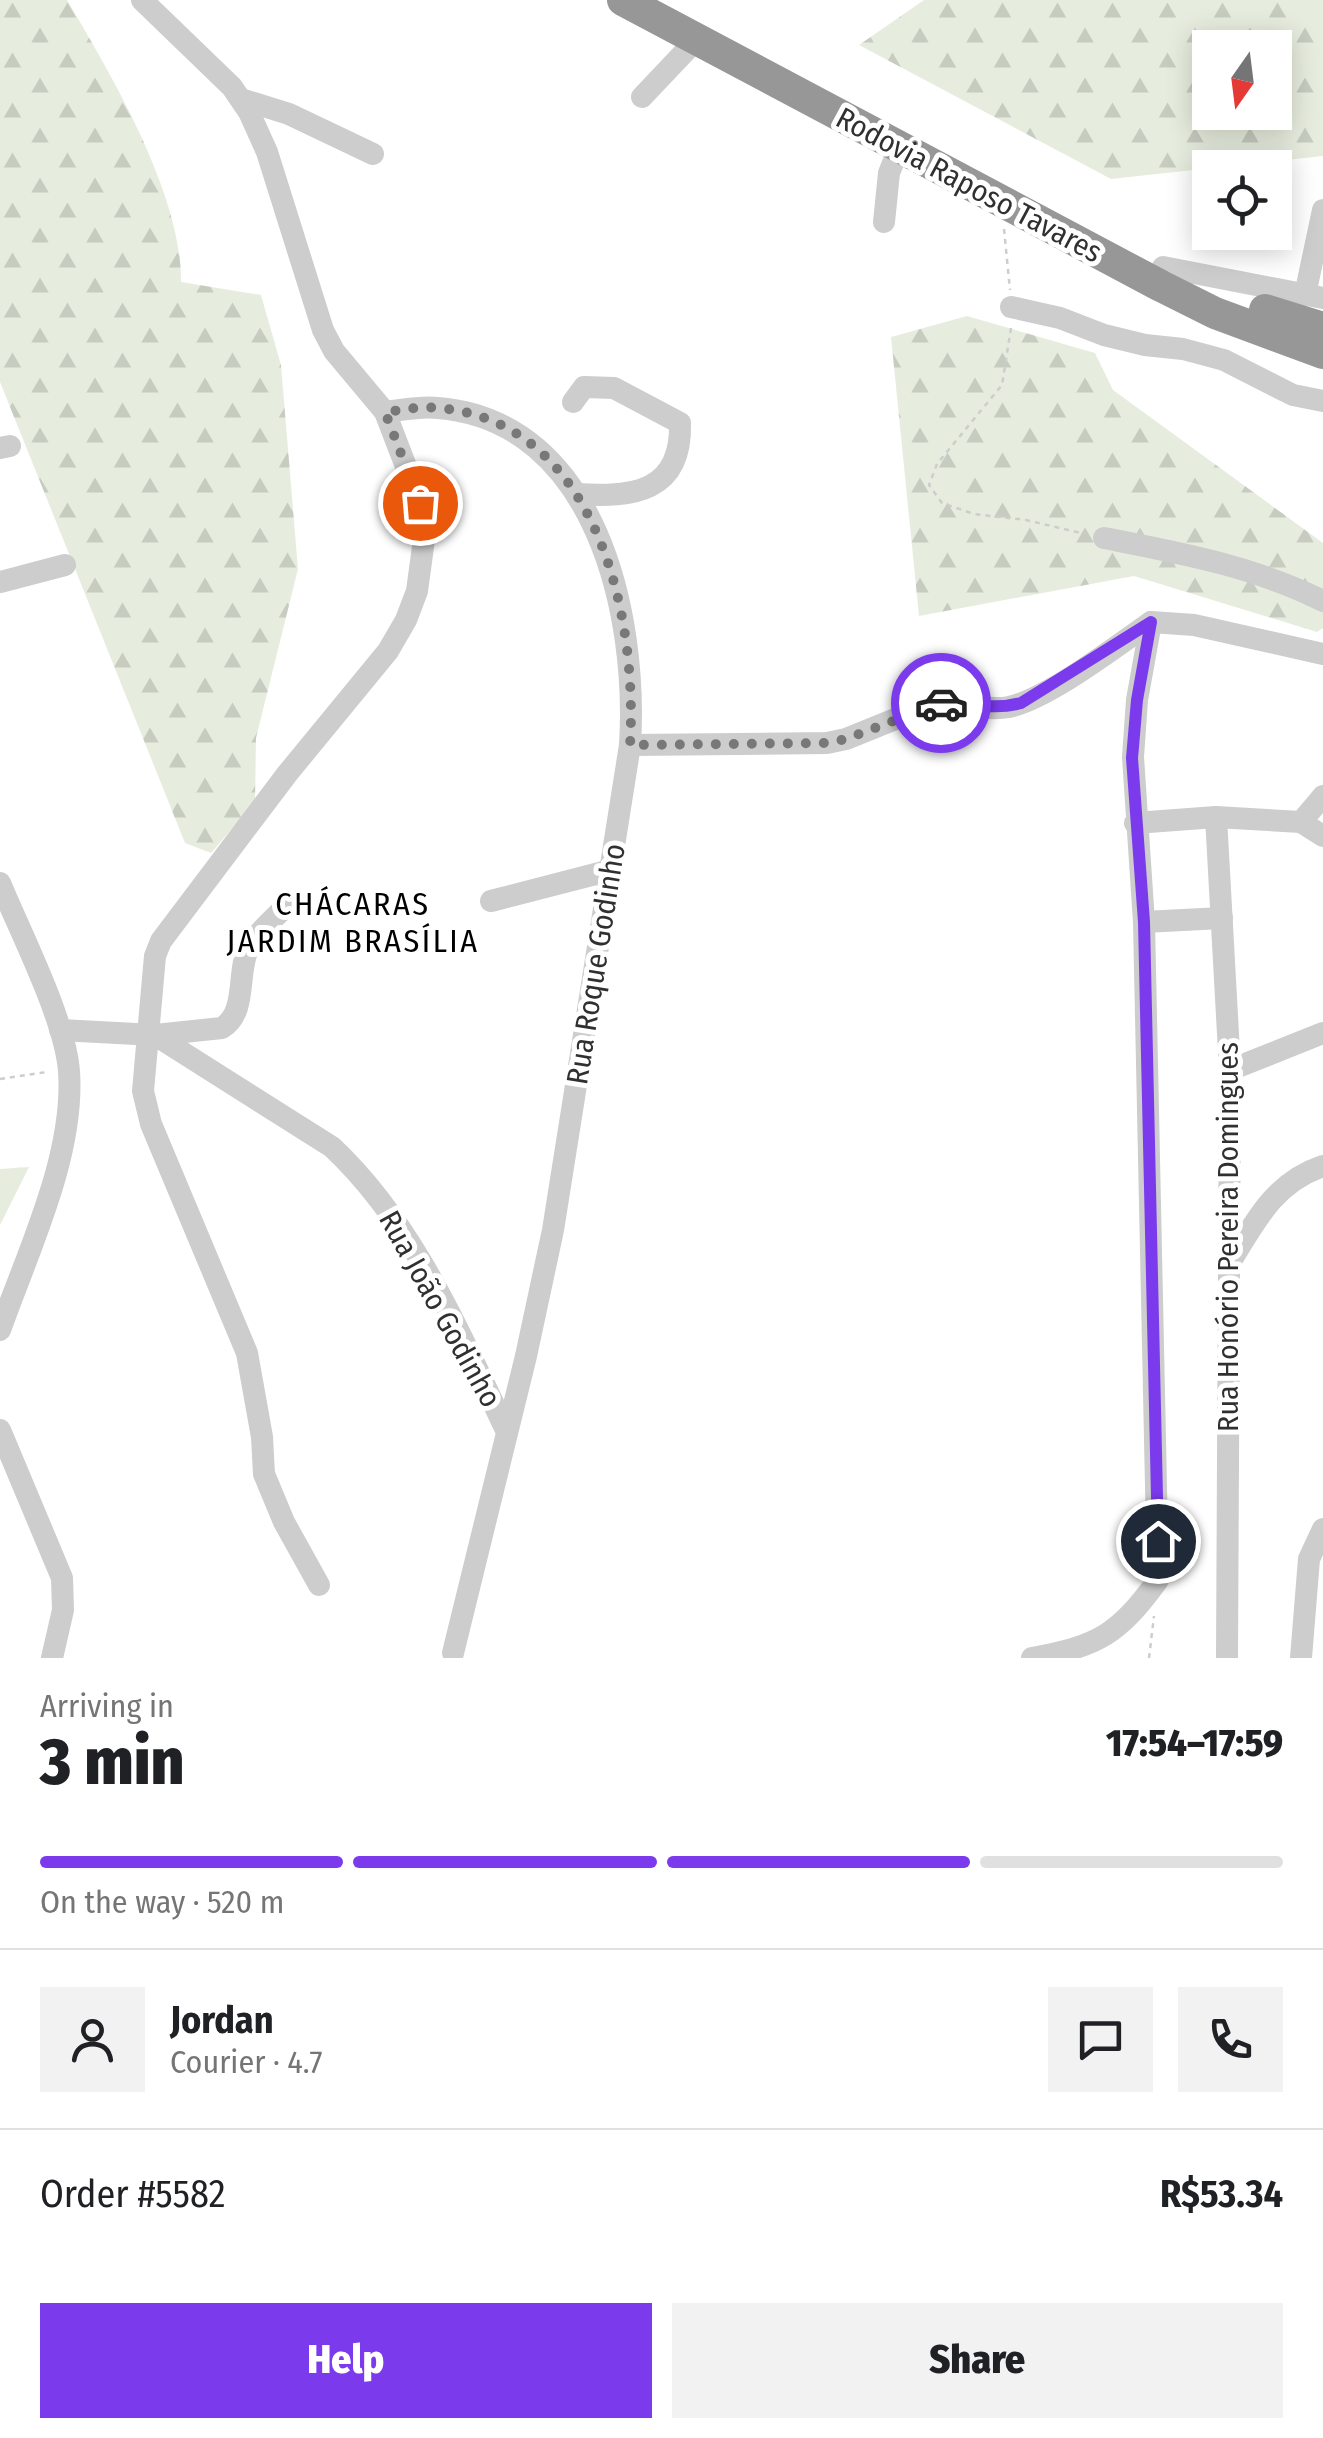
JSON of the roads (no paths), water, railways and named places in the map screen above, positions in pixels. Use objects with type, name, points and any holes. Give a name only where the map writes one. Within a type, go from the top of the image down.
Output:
[{"type":"highway","name":"Rodovia Raposo Tavares","points":[[622,0],[1215,313],[1323,353]]},
{"type":"highway","name":"Rodovia Raposo Tavares","points":[[664,0],[1163,267],[1229,298],[1323,328]]},
{"type":"street","points":[[142,0],[241,99],[267,152],[324,330],[334,351],[385,412],[420,503],[425,532],[417,591],[388,651],[170,926],[156,956],[151,1035],[142,1091],[151,1124],[247,1353],[262,1437],[264,1474],[284,1522],[319,1585]]},
{"type":"street","points":[[642,97],[696,40]]},
{"type":"street","points":[[241,99],[289,114],[373,154]]},
{"type":"street","points":[[884,222],[889,174],[899,148]]},
{"type":"street","points":[[1163,267],[1314,297],[1323,210]]},
{"type":"street","points":[[1010,307],[1060,318],[1146,346],[1183,348],[1224,360],[1293,394],[1323,402]]},
{"type":"street","points":[[573,402],[584,387],[614,388],[662,410],[680,423],[681,446],[672,466],[652,488],[629,495],[577,494]]},
{"type":"street","name":"Rua Roque Godinho","points":[[385,412],[440,408],[482,418],[526,442],[577,494],[598,530],[611,570],[627,642],[633,698],[630,745],[553,1230],[453,1653]]},
{"type":"street","points":[[1104,538],[1228,563],[1286,582],[1323,602]]},
{"type":"street","points":[[0,582],[64,565]]},
{"type":"street","points":[[1032,1658],[1082,1648],[1103,1638],[1138,1608],[1158,1580],[1144,922],[1135,823],[1133,733],[1151,622]]},
{"type":"street","points":[[630,745],[806,746],[846,739],[930,704],[1005,708],[1046,690],[1151,622],[1194,624],[1323,654]]},
{"type":"street","points":[[1301,822],[1323,796]]},
{"type":"street","points":[[1135,823],[1216,817],[1301,822],[1323,836]]},
{"type":"street","name":"Rua Honório Pereira Domingues","points":[[1216,817],[1230,1070],[1226,1658]]},
{"type":"street","points":[[491,900],[611,870]]},
{"type":"street","points":[[0,883],[60,1030],[68,1069],[68,1120],[59,1159],[0,1330]]},
{"type":"street","points":[[151,1035],[222,1028],[232,1022],[244,960],[251,944],[287,904]]},
{"type":"street","points":[[1144,922],[1222,918]]},
{"type":"street","name":"Rua João Godinho","points":[[60,1030],[151,1035],[304,1127],[354,1168],[397,1224],[448,1310],[508,1432]]},
{"type":"street","points":[[1230,1070],[1323,1033]]},
{"type":"street","points":[[1230,1262],[1274,1194],[1300,1175],[1323,1166]]},
{"type":"street","points":[[0,1430],[62,1578],[63,1610],[52,1658]]},
{"type":"street","points":[[1300,1658],[1309,1559],[1323,1529]]},
{"type":"district","name":"CHÁCARAS JARDIM BRASÍLIA","points":[[353,922]]}]
